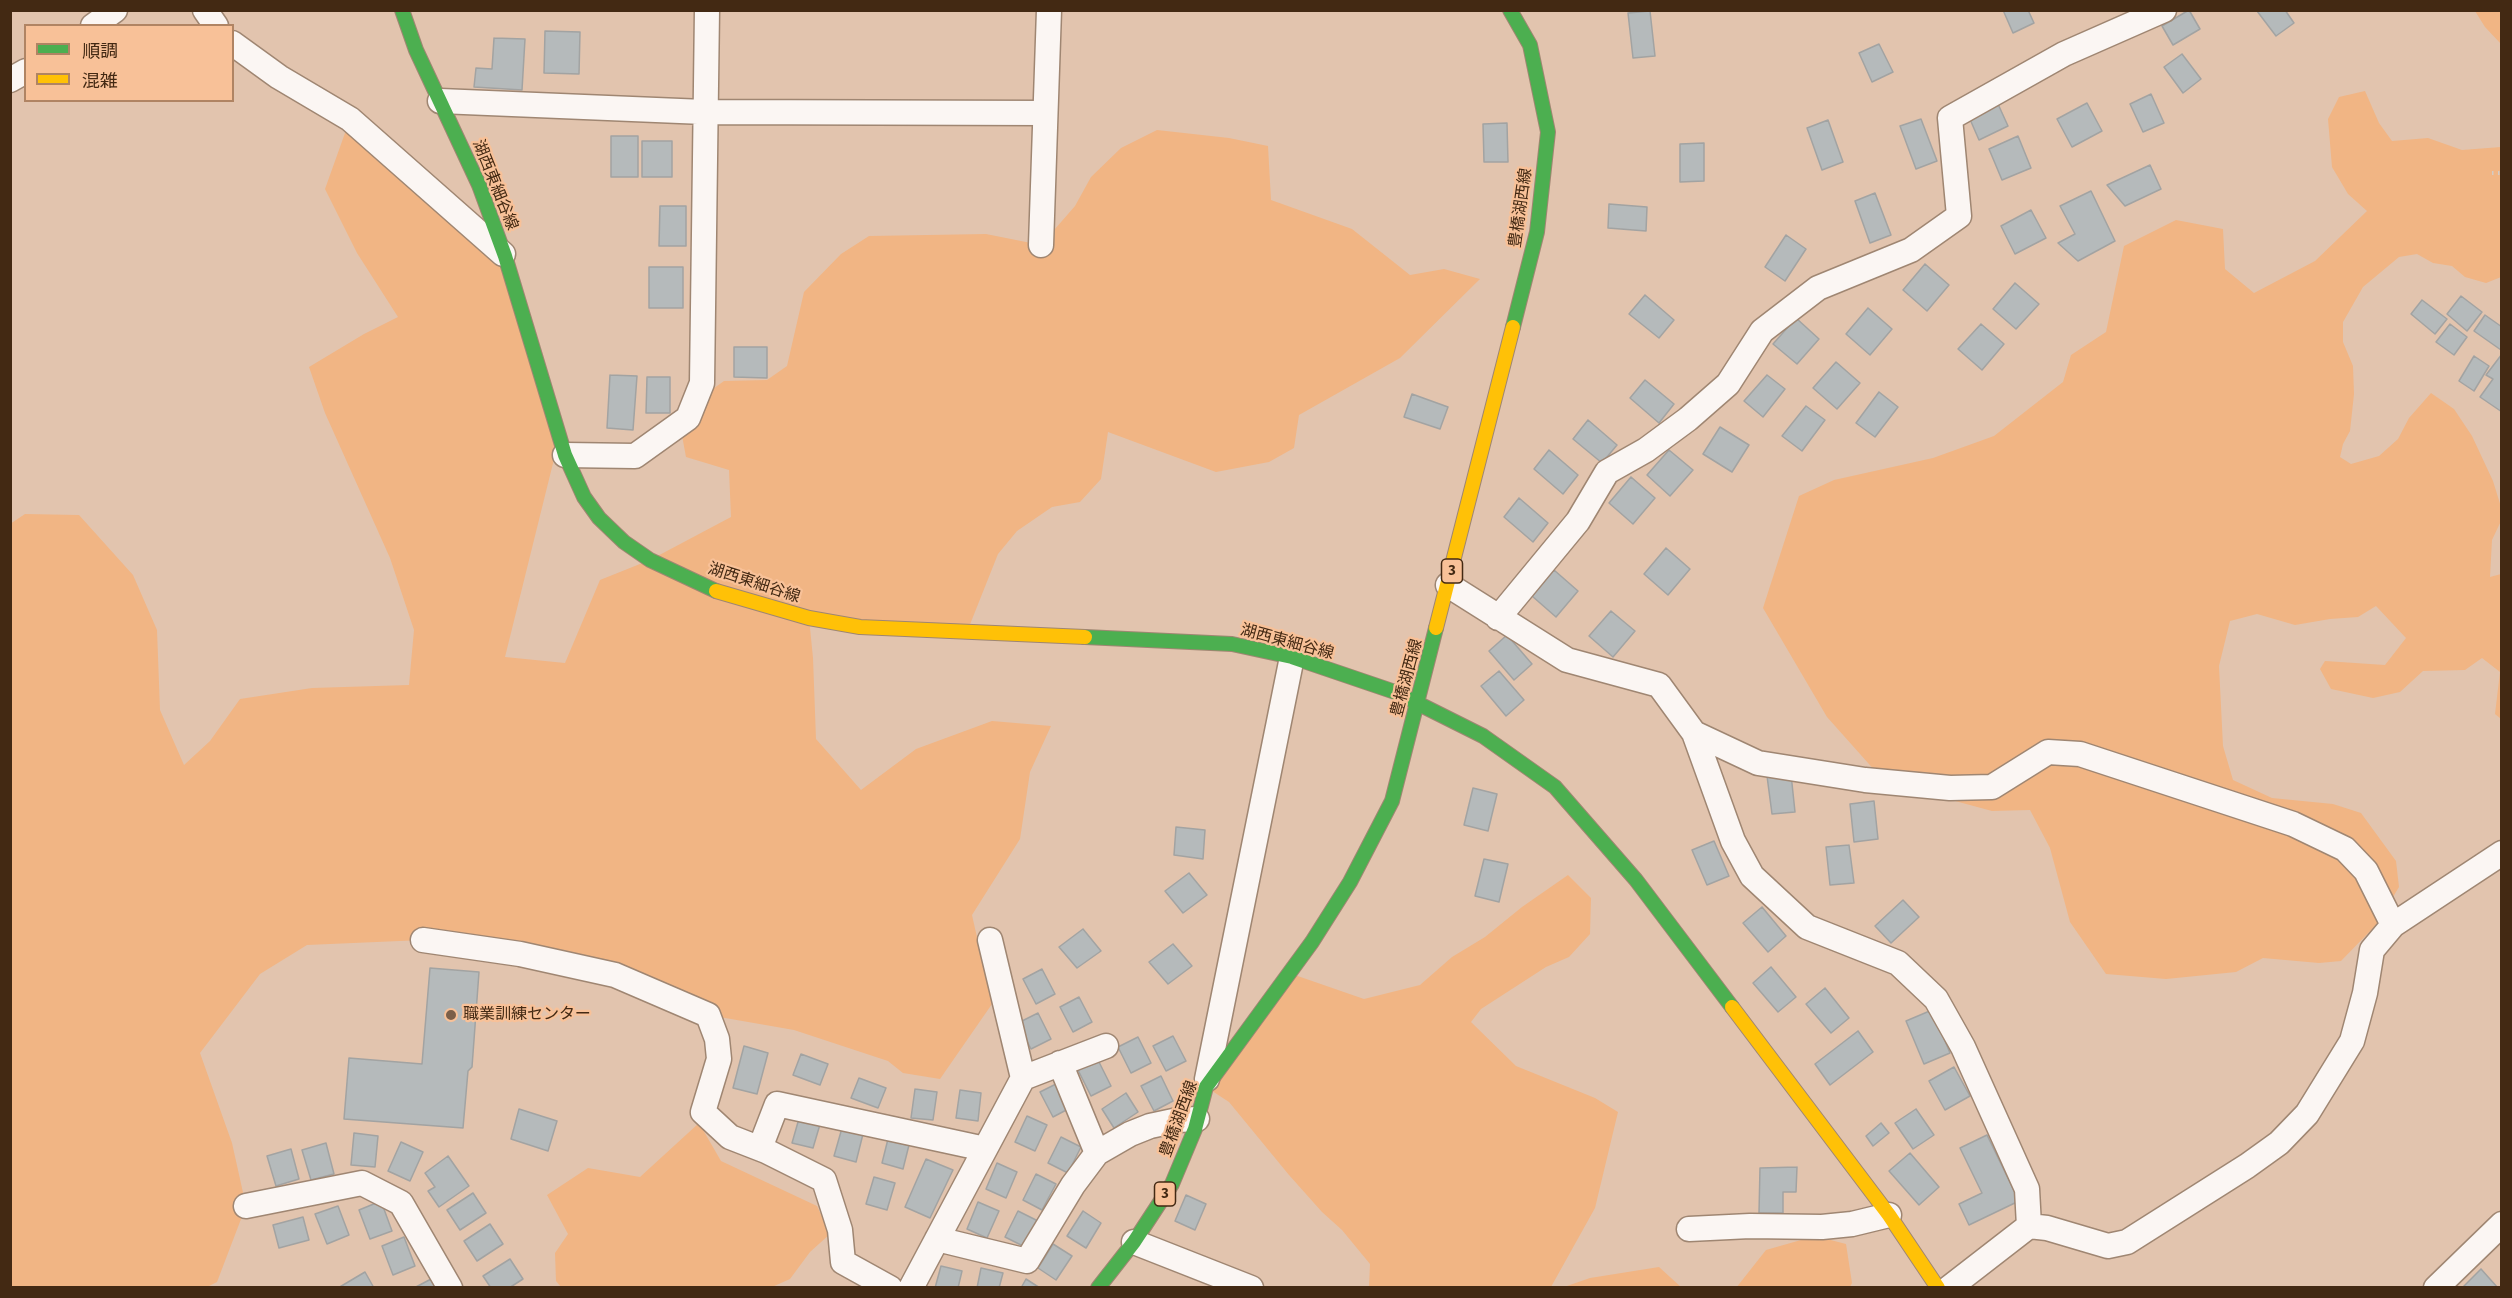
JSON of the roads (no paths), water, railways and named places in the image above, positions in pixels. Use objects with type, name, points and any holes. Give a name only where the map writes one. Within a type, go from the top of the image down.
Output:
[{"type":"main road","name":"湖西東細谷線","points":[[402,10],[416,50],[479,185],[505,256],[565,455],[584,497],[599,518],[624,542],[641,554],[714,591],[809,618],[860,627],[1232,644],[1292,657],[1418,702],[1483,736],[1555,787],[1636,880],[1889,1215],[1938,1287]]},
{"type":"main road","name":"豊橋湖西線","points":[[1098,1287],[1134,1242],[1172,1184],[1197,1119],[1206,1087],[1312,942],[1350,882],[1392,801],[1537,232],[1548,132],[1530,45],[1510,10]]},
{"type":"street","points":[[96,24],[115,10]]},
{"type":"street","points":[[205,10],[215,24]]},
{"type":"street","points":[[565,455],[635,456],[688,418],[702,383],[707,10]]},
{"type":"street","points":[[1041,245],[1049,10]]},
{"type":"street","points":[[1498,618],[1578,521],[1606,472],[1646,450],[1688,419],[1728,384],[1762,331],[1818,288],[1911,250],[1959,216],[1950,118],[2064,54],[2164,10]]},
{"type":"street","points":[[234,44],[279,77],[350,118],[505,256]]},
{"type":"street","points":[[10,80],[24,72]]},
{"type":"street","points":[[440,101],[704,112],[1045,113]]},
{"type":"street","points":[[1448,585],[1567,660],[1659,685],[1694,733],[1733,841],[1752,876],[1807,927],[1898,963],[1936,999],[1964,1047],[2027,1189],[2030,1226]]},
{"type":"street","points":[[1206,1087],[1292,657]]},
{"type":"street","points":[[1694,733],[1758,763],[1865,780],[1950,788],[1992,787],[2048,752],[2080,754],[2293,824],[2345,849],[2366,871],[2393,925]]},
{"type":"street","points":[[1949,1287],[2030,1226],[2047,1228],[2108,1246],[2127,1242],[2247,1167],[2279,1143],[2307,1114],[2352,1041],[2365,993],[2372,950],[2393,925],[2502,852]]},
{"type":"street","points":[[423,940],[520,954],[615,975],[708,1016],[717,1039],[719,1059],[703,1112],[730,1137],[760,1148],[824,1180],[840,1230],[843,1262],[890,1287]]},
{"type":"street","points":[[911,1287],[1023,1077],[990,940]]},
{"type":"street","points":[[1023,1077],[1106,1046]]},
{"type":"street","points":[[1060,1063],[1097,1153]]},
{"type":"street","points":[[760,1148],[777,1104],[985,1149]]},
{"type":"street","points":[[937,1239],[1028,1261],[1072,1185],[1097,1153],[1130,1134],[1150,1126],[1178,1120],[1197,1119]]},
{"type":"street","points":[[246,1206],[362,1182],[401,1203],[450,1287]]},
{"type":"street","points":[[1689,1229],[1750,1226],[1822,1227],[1852,1224],[1889,1215]]},
{"type":"street","points":[[2436,1287],[2502,1224]]},
{"type":"street","points":[[1134,1242],[1251,1287]]},
{"type":"place","name":"職業訓練センター","points":[[451,1015]]}]
